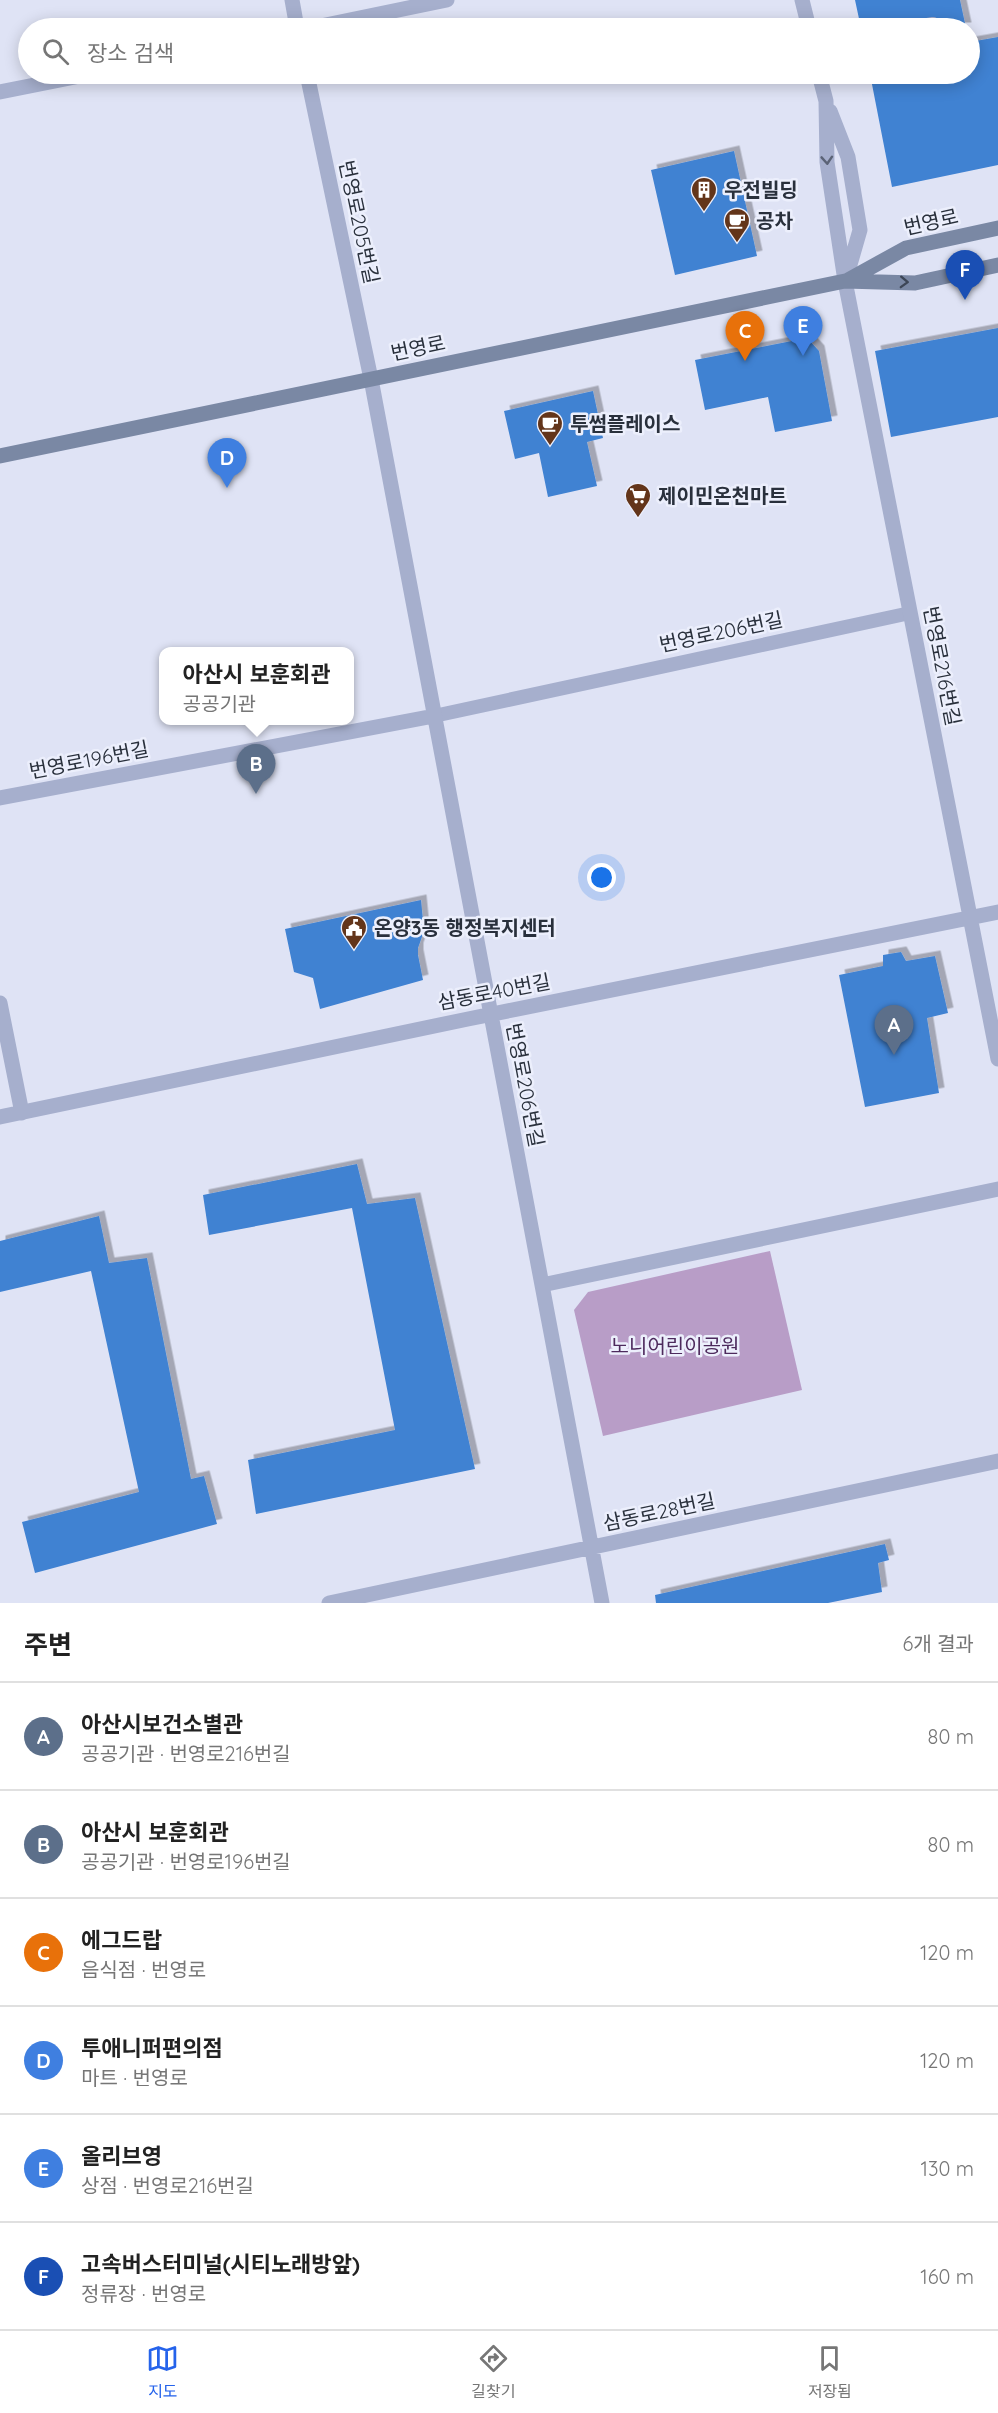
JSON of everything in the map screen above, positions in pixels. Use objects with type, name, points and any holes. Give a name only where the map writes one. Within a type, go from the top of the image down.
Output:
[{"type":"street","points":[[292,0],[295,18]]},
{"type":"street","points":[[360,18],[447,0]]},
{"type":"street","points":[[802,0],[806,18]]},
{"type":"street","points":[[0,92],[40,84]]},
{"type":"street","name":"번영로205번길","points":[[309,84],[371,379]]},
{"type":"street","points":[[822,84],[848,157],[860,230],[845,281]]},
{"type":"street","name":"번영로216번길","points":[[826,101],[826,162],[845,281],[998,1059]]},
{"type":"street","name":"번영로","points":[[845,281],[906,248],[998,228]]},
{"type":"street","name":"번영로","points":[[0,456],[845,281],[915,283],[998,265]]},
{"type":"street","name":"번영로206번길","points":[[371,379],[602,1603]]},
{"type":"street","name":"번영로196번길","points":[[0,798],[434,716]]},
{"type":"street","name":"삼동로40번길","points":[[0,1117],[490,1014],[998,912]]},
{"type":"street","points":[[0,1003],[22,1113]]},
{"type":"street","points":[[542,1285],[998,1189]]},
{"type":"street","name":"삼동로28번길","points":[[329,1603],[998,1461]]},
{"type":"lane","name":"번영로206번길","points":[[434,716],[910,613]]},
{"type":"green space","name":"노니어린이공원","points":[[770,1251],[802,1390],[603,1436],[574,1310],[588,1292]]},
{"type":"building","points":[[855,0],[960,0],[964,18],[859,18]]},
{"type":"building","points":[[998,37],[998,165],[892,187],[872,84],[980,84],[980,40]]},
{"type":"building","name":"우전빌딩","points":[[734,151],[757,256],[675,275],[651,170]]},
{"type":"building","points":[[998,328],[998,417],[891,437],[875,351]]},
{"type":"building","points":[[802,339],[809,340],[819,351],[832,421],[775,432],[768,397],[705,410],[695,360]]},
{"type":"building","name":"투썸플레이스","points":[[593,391],[603,438],[587,442],[597,486],[548,497],[539,453],[515,459],[504,411]]},
{"type":"building","name":"온양3동 행정복지센터","points":[[421,900],[424,931],[418,955],[423,980],[320,1009],[313,978],[294,972],[285,929]]},
{"type":"building","points":[[901,952],[906,961],[935,956],[948,1013],[927,1018],[939,1093],[865,1107],[839,975],[883,966],[883,955]]},
{"type":"building","points":[[357,1164],[367,1204],[415,1198],[475,1469],[256,1514],[248,1460],[395,1430],[352,1208],[209,1235],[203,1195]]},
{"type":"building","points":[[99,1216],[109,1263],[147,1258],[191,1479],[204,1476],[217,1524],[35,1573],[22,1522],[139,1492],[91,1271],[0,1292],[0,1241]]},
{"type":"building","points":[[885,1544],[889,1560],[878,1563],[882,1592],[828,1603],[656,1603],[655,1595]]},
{"type":"place","name":"우전빌딩","points":[[704,213]]},
{"type":"place","name":"공차","points":[[737,244]]},
{"type":"place","name":"고속버스터미널(시티노래방앞)","points":[[965,300]]},
{"type":"place","name":"올리브영","points":[[803,356]]},
{"type":"place","name":"에그드랍","points":[[745,361]]},
{"type":"place","name":"투썸플레이스","points":[[550,447]]},
{"type":"place","name":"투애니퍼편의점","points":[[227,488]]},
{"type":"place","name":"제이민온천마트","points":[[638,519]]},
{"type":"place","name":"아산시 보훈회관","points":[[256,794]]},
{"type":"place","name":"온양3동 행정복지센터","points":[[354,951]]},
{"type":"place","name":"아산시보건소별관","points":[[894,1055]]}]
